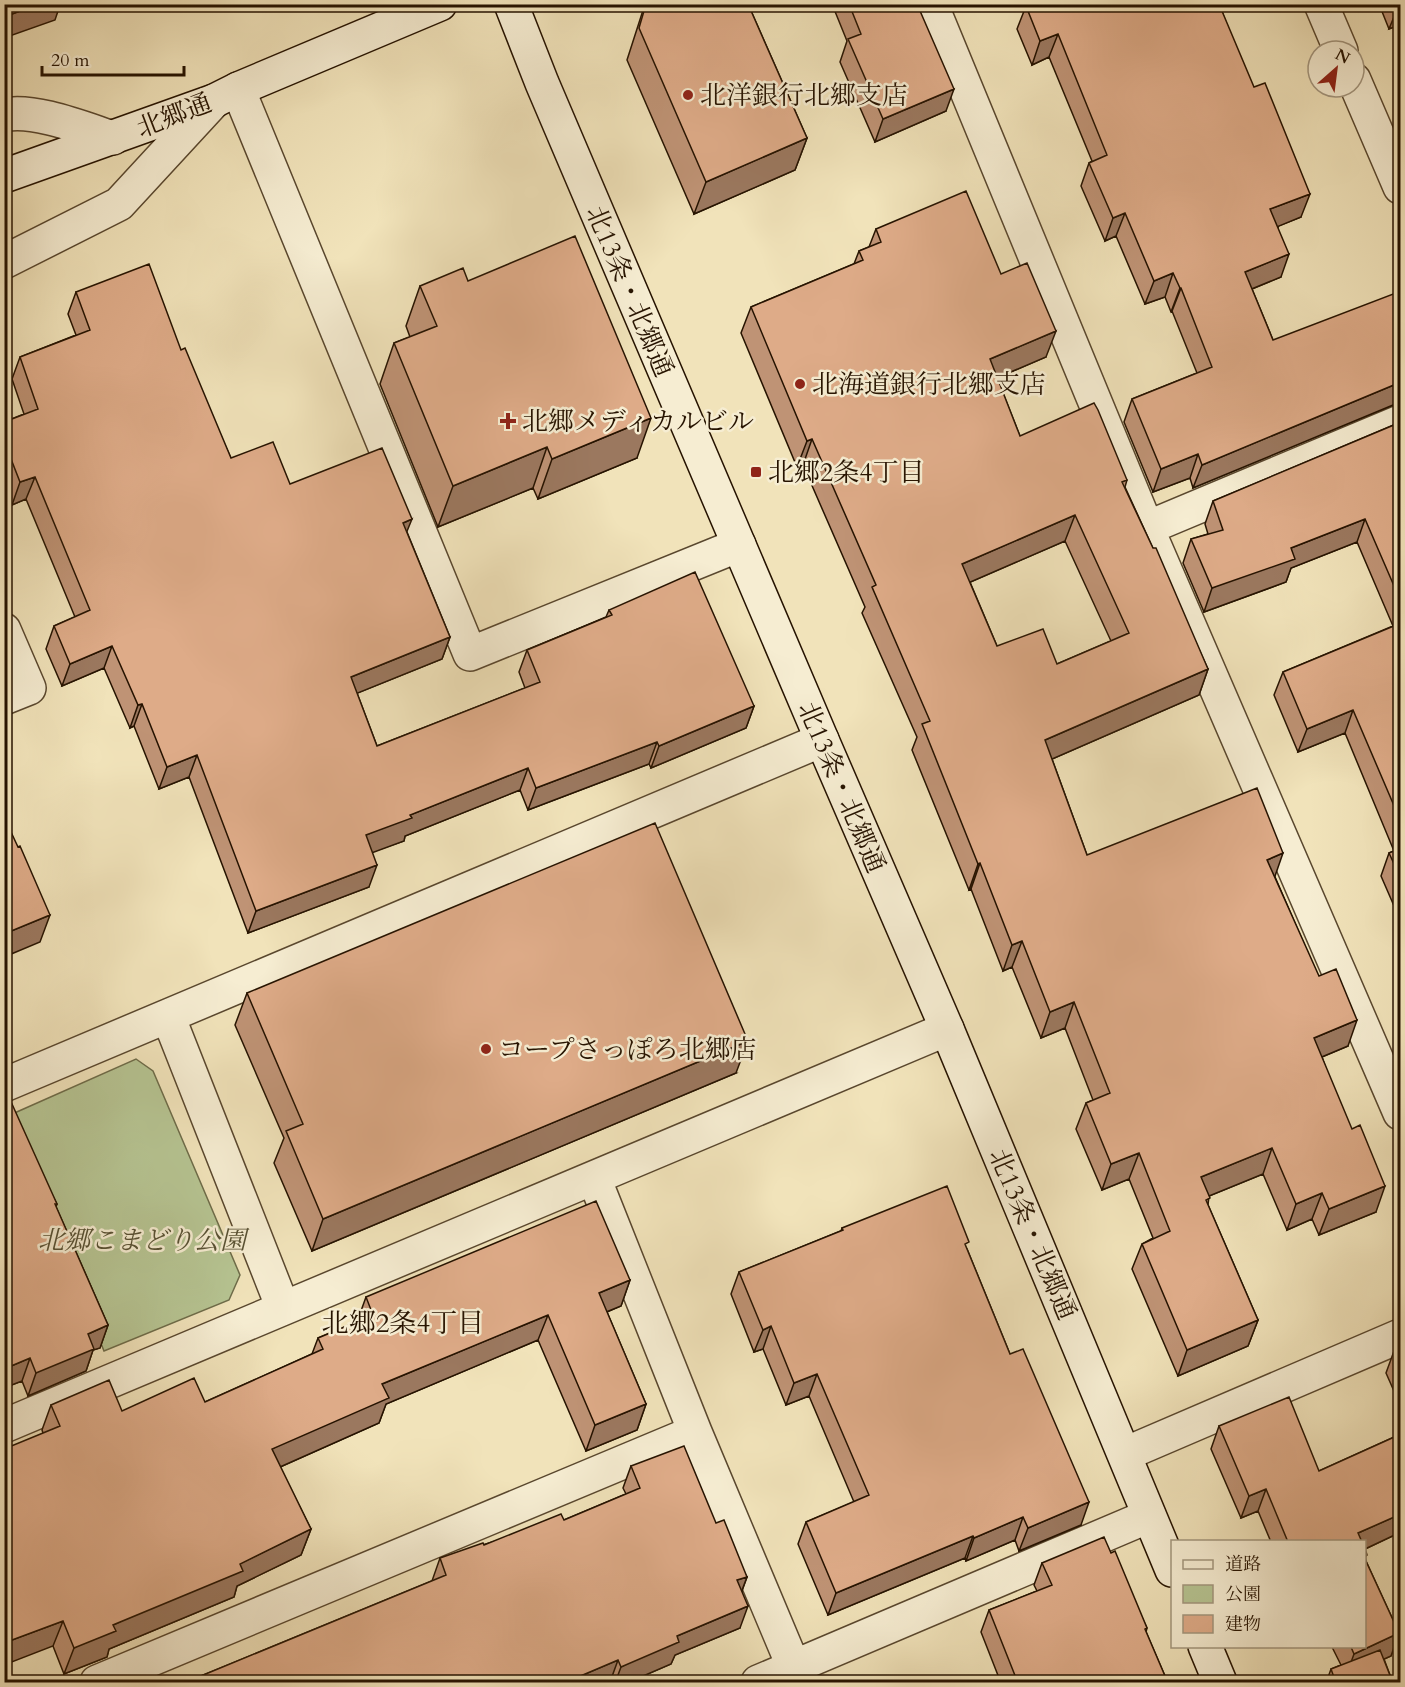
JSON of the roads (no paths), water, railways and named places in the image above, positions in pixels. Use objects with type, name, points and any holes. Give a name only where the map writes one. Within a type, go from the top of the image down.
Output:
[{"type":"street","name":"北郷通","points":[[4,177],[226,95],[440,4]]},
{"type":"street","name":"北13条・北郷通","points":[[511,4],[542,83],[947,1029],[1171,1566]]},
{"type":"street","points":[[931,4],[1147,528],[1401,1113]]},
{"type":"street","points":[[1321,4],[1336,39]]},
{"type":"street","points":[[4,262],[119,204],[226,95],[470,654],[739,545]]},
{"type":"street","points":[[1362,99],[1401,187]]},
{"type":"street","points":[[4,115],[13,112],[40,116],[113,138]]},
{"type":"street","points":[[1147,528],[1401,422]]},
{"type":"street","points":[[4,630],[29,688],[4,698]]},
{"type":"street","points":[[4,1085],[822,740]]},
{"type":"street","points":[[168,1016],[283,1308]]},
{"type":"street","points":[[4,1426],[947,1029]]},
{"type":"street","points":[[594,1178],[695,1432],[797,1675]]},
{"type":"street","points":[[1125,1454],[1401,1336]]},
{"type":"street","points":[[97,1683],[695,1432]]},
{"type":"street","points":[[758,1683],[797,1675],[1149,1516]]},
{"type":"street","points":[[1205,1648],[1220,1683]]},
{"type":"place","name":"北洋銀行北郷支店","points":[[688,95]]},
{"type":"place","name":"北海道銀行北郷支店","points":[[800,384]]},
{"type":"place","name":"北郷メディカルビル","points":[[508,421]]},
{"type":"place","name":"北郷2条4丁目","points":[[756,472]]},
{"type":"place","name":"コープさっぽろ北郷店","points":[[486,1049]]},
{"type":"district","name":"北郷2条4丁目","points":[[403,1323]]},
{"type":"park label","name":"北郷こまどり公園","points":[[142,1240]]}]
